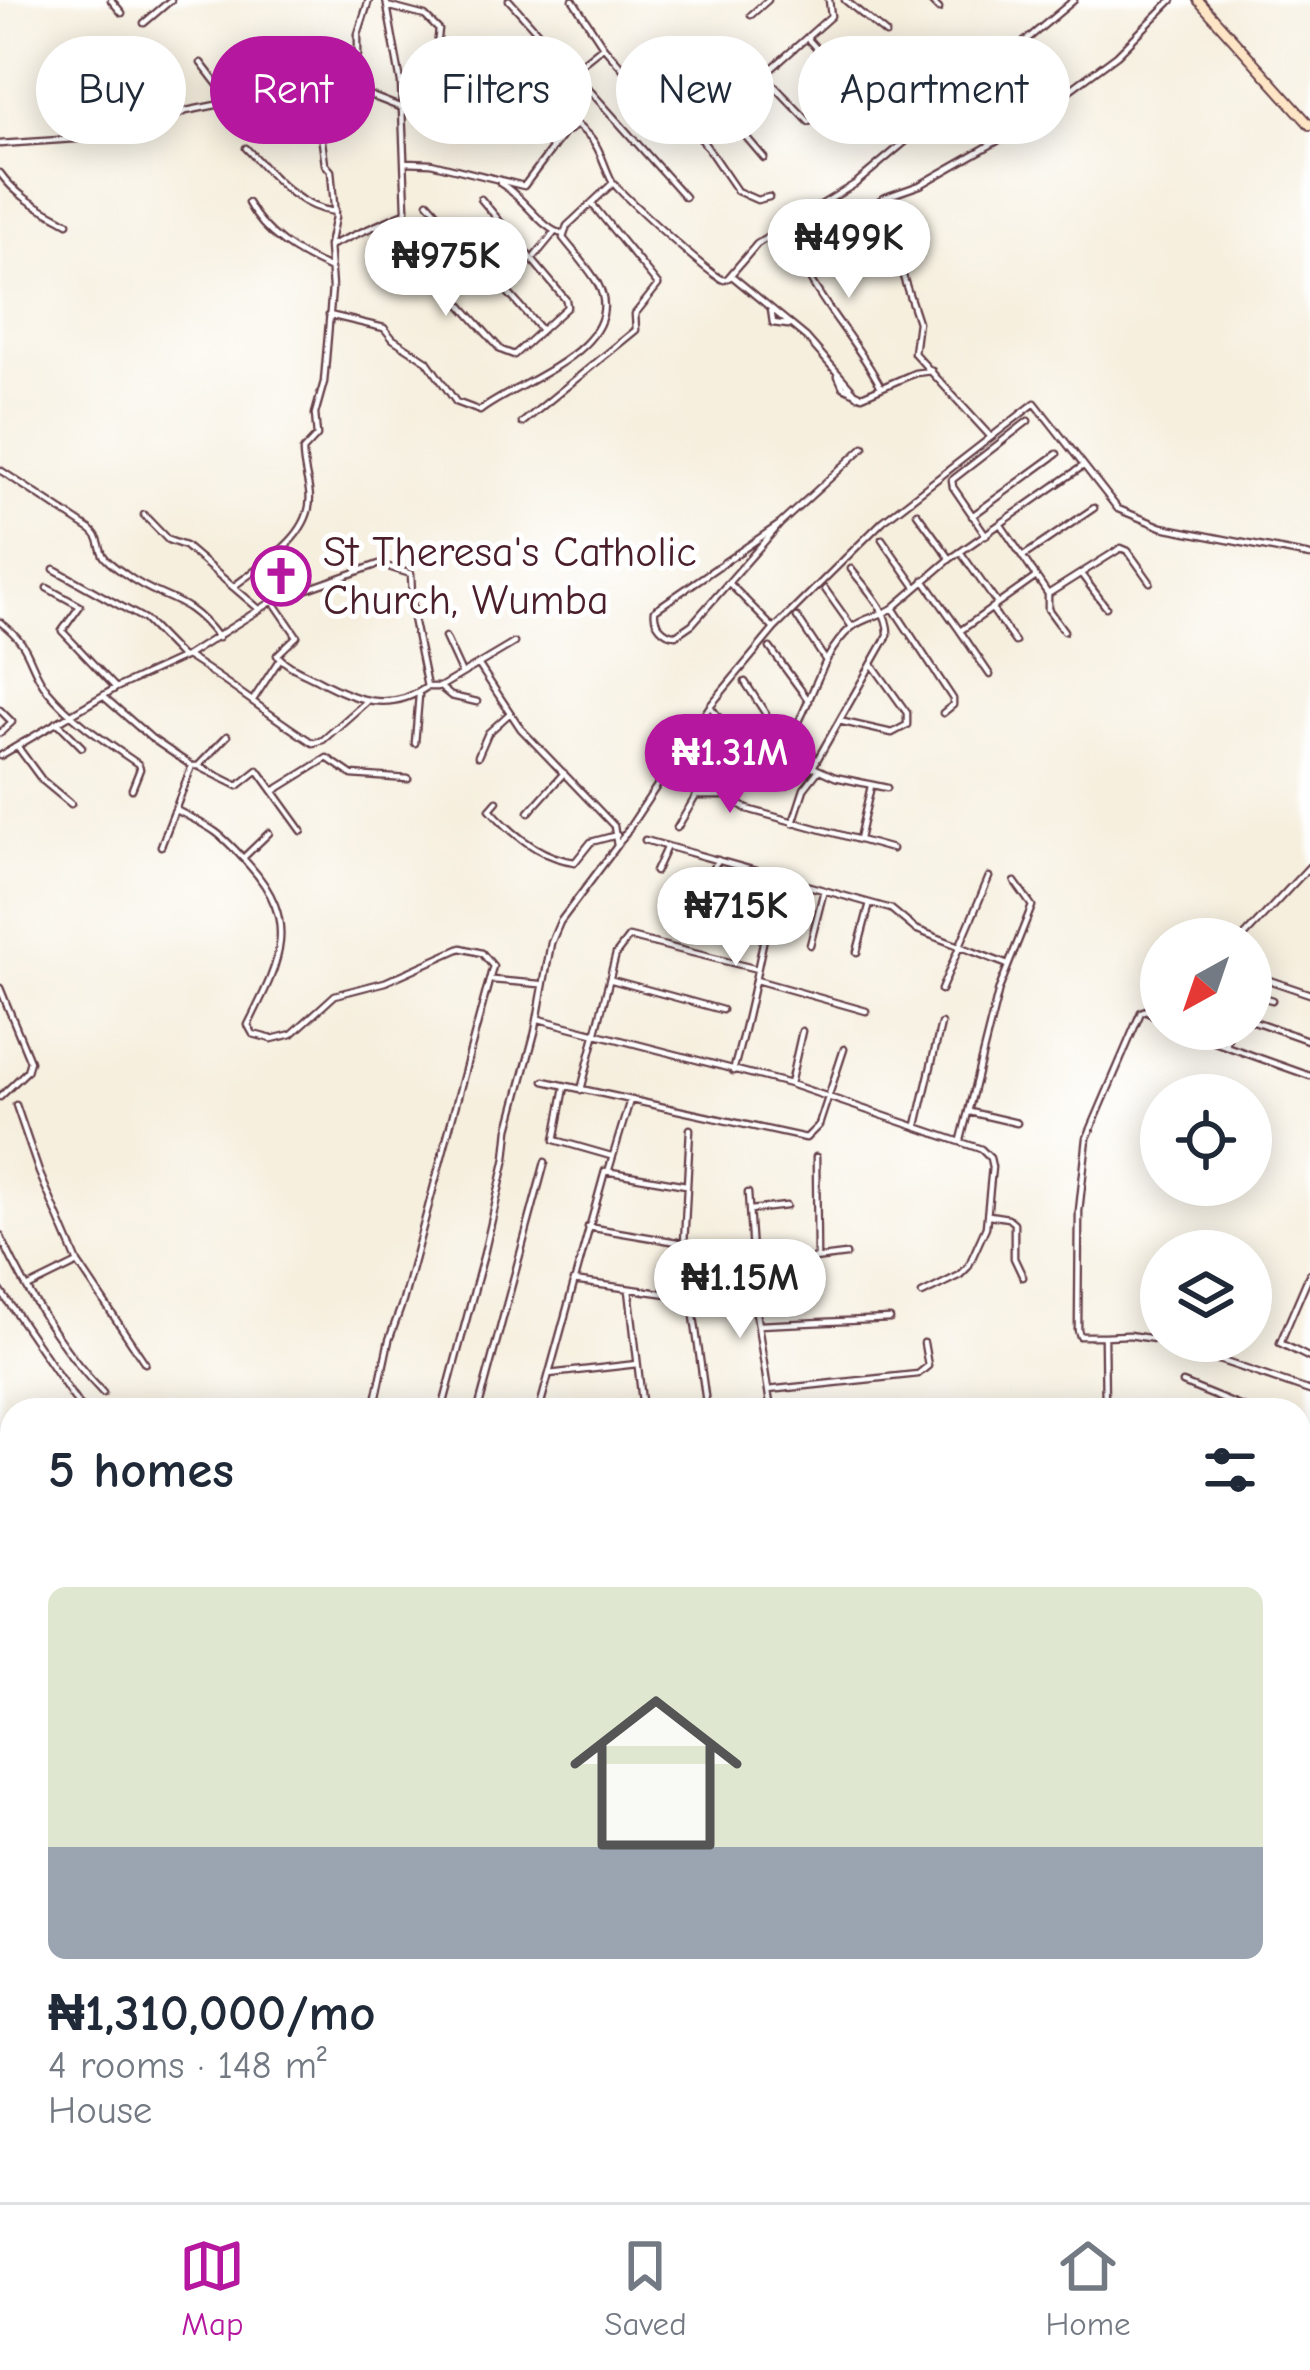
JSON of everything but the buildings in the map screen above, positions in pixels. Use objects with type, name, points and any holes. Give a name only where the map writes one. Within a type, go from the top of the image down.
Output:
[{"type":"main road","points":[[1198,0],[1310,125]]},
{"type":"street","points":[[111,0],[122,13]]},
{"type":"street","points":[[144,22],[172,0]]},
{"type":"street","points":[[358,36],[369,0]]},
{"type":"street","points":[[509,0],[542,36]]},
{"type":"street","points":[[573,0],[616,60]]},
{"type":"street","points":[[751,15],[769,0]]},
{"type":"street","points":[[845,0],[886,34]]},
{"type":"street","points":[[930,0],[939,9]]},
{"type":"street","points":[[728,278],[757,244],[855,184],[1074,0]]},
{"type":"street","points":[[989,435],[914,353],[918,322],[874,207],[883,197],[920,185],[1013,132],[1117,55],[1172,0]]},
{"type":"street","points":[[809,36],[831,16],[832,1]]},
{"type":"street","points":[[399,71],[386,3],[425,16],[439,30],[438,36]]},
{"type":"street","points":[[592,55],[603,46]]},
{"type":"street","points":[[774,68],[798,46]]},
{"type":"street","points":[[0,144],[135,135],[186,111],[231,102],[201,63]]},
{"type":"street","points":[[774,86],[798,111]]},
{"type":"street","points":[[592,91],[686,197]]},
{"type":"street","points":[[592,141],[613,183],[713,276],[719,280],[732,276],[771,309],[773,323],[788,325],[806,338],[857,395],[932,371]]},
{"type":"street","points":[[233,587],[290,542],[310,494],[303,451],[317,436],[315,414],[324,382],[329,246],[335,212],[332,171],[325,164],[322,144]]},
{"type":"street","points":[[329,246],[405,213],[404,144]]},
{"type":"street","points":[[549,144],[553,148]]},
{"type":"street","points":[[405,162],[431,163],[524,186],[557,144]]},
{"type":"street","points":[[705,144],[737,191],[757,200],[769,197]]},
{"type":"street","points":[[752,144],[764,158]]},
{"type":"street","points":[[247,148],[292,193],[335,212]]},
{"type":"street","points":[[0,172],[12,190],[68,223]]},
{"type":"street","points":[[329,315],[384,328],[428,361],[456,402],[480,411],[498,395],[526,387],[584,346],[600,326],[604,311],[599,286],[563,234],[554,233],[517,193],[488,177]]},
{"type":"street","points":[[563,234],[613,183]]},
{"type":"street","points":[[412,251],[507,355],[514,355],[558,318],[567,308],[566,301],[481,199]]},
{"type":"street","points":[[248,202],[256,218],[278,240],[331,269]]},
{"type":"street","points":[[428,202],[541,330]]},
{"type":"street","points":[[522,423],[636,330],[635,314],[658,285],[591,203]]},
{"type":"street","points":[[789,226],[798,262],[856,340],[881,387]]},
{"type":"street","points":[[533,258],[554,233]]},
{"type":"street","points":[[445,1398],[488,1237],[508,1130],[560,922],[710,706],[774,629],[883,520],[1035,403],[1113,504],[1140,519],[1310,556]]},
{"type":"street","points":[[986,535],[953,487],[954,476],[1028,421]]},
{"type":"street","points":[[780,524],[655,610],[655,619],[665,632],[681,633],[780,524],[864,447]]},
{"type":"street","points":[[972,516],[1057,454]]},
{"type":"street","points":[[677,828],[696,796],[729,795],[759,773],[784,742],[826,661],[852,628],[893,608],[950,559],[1083,466]]},
{"type":"street","points":[[0,470],[92,530],[110,562],[136,582],[188,605],[218,638]]},
{"type":"street","points":[[1022,556],[1094,508]]},
{"type":"street","points":[[917,514],[950,559]]},
{"type":"street","points":[[144,515],[168,540],[185,546],[259,608]]},
{"type":"street","points":[[1001,525],[1048,594],[1048,609],[1064,632]]},
{"type":"street","points":[[882,539],[916,587]]},
{"type":"street","points":[[1048,594],[1125,549],[1150,582]]},
{"type":"street","points":[[961,553],[1015,642]]},
{"type":"street","points":[[0,756],[116,688],[218,638],[259,608],[379,564],[411,574],[413,618],[428,687]]},
{"type":"street","points":[[54,568],[144,619],[184,657],[234,685],[290,730],[313,742],[323,740],[368,700]]},
{"type":"street","points":[[793,823],[804,789],[888,635],[884,614],[851,569]]},
{"type":"street","points":[[1081,574],[1106,608]]},
{"type":"street","points":[[960,631],[1036,578]]},
{"type":"street","points":[[924,580],[990,675]]},
{"type":"street","points":[[729,583],[774,629]]},
{"type":"street","points":[[46,588],[80,606],[62,632],[97,663],[116,688]]},
{"type":"street","points":[[825,589],[852,628]]},
{"type":"street","points":[[252,701],[279,660],[277,652],[297,636],[273,601]]},
{"type":"street","points":[[893,608],[953,699],[943,713]]},
{"type":"street","points":[[797,617],[826,661]]},
{"type":"street","points":[[0,622],[26,644],[40,678],[71,714],[138,764],[132,789]]},
{"type":"street","points":[[445,638],[462,674]]},
{"type":"street","points":[[279,660],[352,699],[397,701],[428,687],[440,687],[514,643]]},
{"type":"street","points":[[770,649],[809,701]]},
{"type":"street","points":[[839,721],[892,733],[907,725],[907,713],[871,663]]},
{"type":"street","points":[[478,664],[509,714],[611,821],[617,846]]},
{"type":"street","points":[[746,682],[784,742]]},
{"type":"street","points":[[440,687],[451,696],[477,702]]},
{"type":"street","points":[[415,742],[418,694]]},
{"type":"street","points":[[103,696],[151,738],[195,766],[238,786],[258,770],[302,831]]},
{"type":"street","points":[[710,706],[759,773],[781,788],[815,769],[887,788]]},
{"type":"street","points":[[0,710],[12,722],[0,733]]},
{"type":"street","points":[[478,756],[488,733],[509,714]]},
{"type":"street","points":[[57,722],[82,746]]},
{"type":"street","points":[[161,847],[195,766],[226,736]]},
{"type":"street","points":[[17,746],[42,780],[71,804]]},
{"type":"street","points":[[274,791],[328,758],[352,775],[409,779]]},
{"type":"street","points":[[712,759],[729,795],[747,809],[892,849]]},
{"type":"street","points":[[529,812],[564,772]]},
{"type":"street","points":[[859,840],[871,786]]},
{"type":"street","points":[[497,801],[490,809],[500,820],[558,860],[575,862],[591,842],[616,835]]},
{"type":"street","points":[[176,810],[216,828],[276,898],[280,929],[273,974],[248,1025],[253,1034],[272,1039],[292,1034],[335,995],[385,982],[461,948],[470,947],[494,966],[377,1398]]},
{"type":"street","points":[[243,858],[269,833]]},
{"type":"street","points":[[645,840],[891,908],[915,929],[1008,965]]},
{"type":"street","points":[[655,872],[667,846]]},
{"type":"street","points":[[694,900],[718,860]]},
{"type":"street","points":[[1262,918],[1310,866]]},
{"type":"street","points":[[941,990],[989,877]]},
{"type":"street","points":[[733,1071],[753,1003],[778,878]]},
{"type":"street","points":[[961,1139],[1008,965],[1032,906],[1015,882]]},
{"type":"street","points":[[810,945],[824,890]]},
{"type":"street","points":[[857,952],[870,903]]},
{"type":"street","points":[[581,1090],[616,954],[629,937],[757,969]]},
{"type":"street","points":[[610,979],[722,1010]]},
{"type":"street","points":[[492,980],[542,984]]},
{"type":"street","points":[[756,980],[866,1011]]},
{"type":"street","points":[[1272,981],[1310,994]]},
{"type":"street","points":[[0,988],[30,1060],[27,1071],[2,1095],[14,1102],[78,1263],[145,1363]]},
{"type":"street","points":[[1140,1014],[1087,1138],[1078,1211],[1080,1336],[1140,1336]]},
{"type":"street","points":[[537,1018],[790,1084],[865,1112],[961,1139],[990,1158],[984,1233],[964,1272],[922,1294]]},
{"type":"street","points":[[916,1125],[941,1024]]},
{"type":"street","points":[[1272,1027],[1310,1041]]},
{"type":"street","points":[[790,1084],[802,1031]]},
{"type":"street","points":[[544,1081],[690,1117],[806,1138],[815,1133],[831,1097],[844,1049]]},
{"type":"street","points":[[1240,1050],[1310,1076]]},
{"type":"street","points":[[565,1087],[555,1140],[611,1156]]},
{"type":"street","points":[[542,1398],[588,1227],[630,1100]]},
{"type":"street","points":[[970,1112],[1017,1123]]},
{"type":"street","points":[[690,1130],[685,1244],[705,1398]]},
{"type":"street","points":[[816,1157],[817,1258]]},
{"type":"street","points":[[481,1398],[545,1162]]},
{"type":"street","points":[[609,1169],[686,1185]]},
{"type":"street","points":[[748,1193],[751,1266],[769,1398]]},
{"type":"street","points":[[749,1210],[786,1206]]},
{"type":"street","points":[[988,1216],[1014,1223],[1014,1258],[1023,1276]]},
{"type":"street","points":[[588,1227],[685,1244]]},
{"type":"street","points":[[0,1235],[68,1351],[103,1393]]},
{"type":"street","points":[[688,1265],[739,1261],[751,1266],[846,1255]]},
{"type":"street","points":[[29,1287],[78,1263]]},
{"type":"street","points":[[1310,1273],[1280,1343],[1310,1358]]},
{"type":"street","points":[[573,1281],[690,1297]]},
{"type":"street","points":[[0,1290],[74,1398]]},
{"type":"street","points":[[629,1290],[641,1398]]},
{"type":"street","points":[[1299,1296],[1310,1300]]},
{"type":"street","points":[[758,1325],[890,1319]]},
{"type":"street","points":[[1103,1336],[1105,1398]]},
{"type":"street","points":[[768,1390],[919,1374],[928,1366],[924,1343]]},
{"type":"street","points":[[1224,1362],[1310,1391]]},
{"type":"street","points":[[549,1374],[637,1364]]},
{"type":"street","points":[[1183,1383],[1214,1398]]},
{"type":"place","name":"St Theresa's Catholic Church, Wumba","points":[[281,576]]}]
